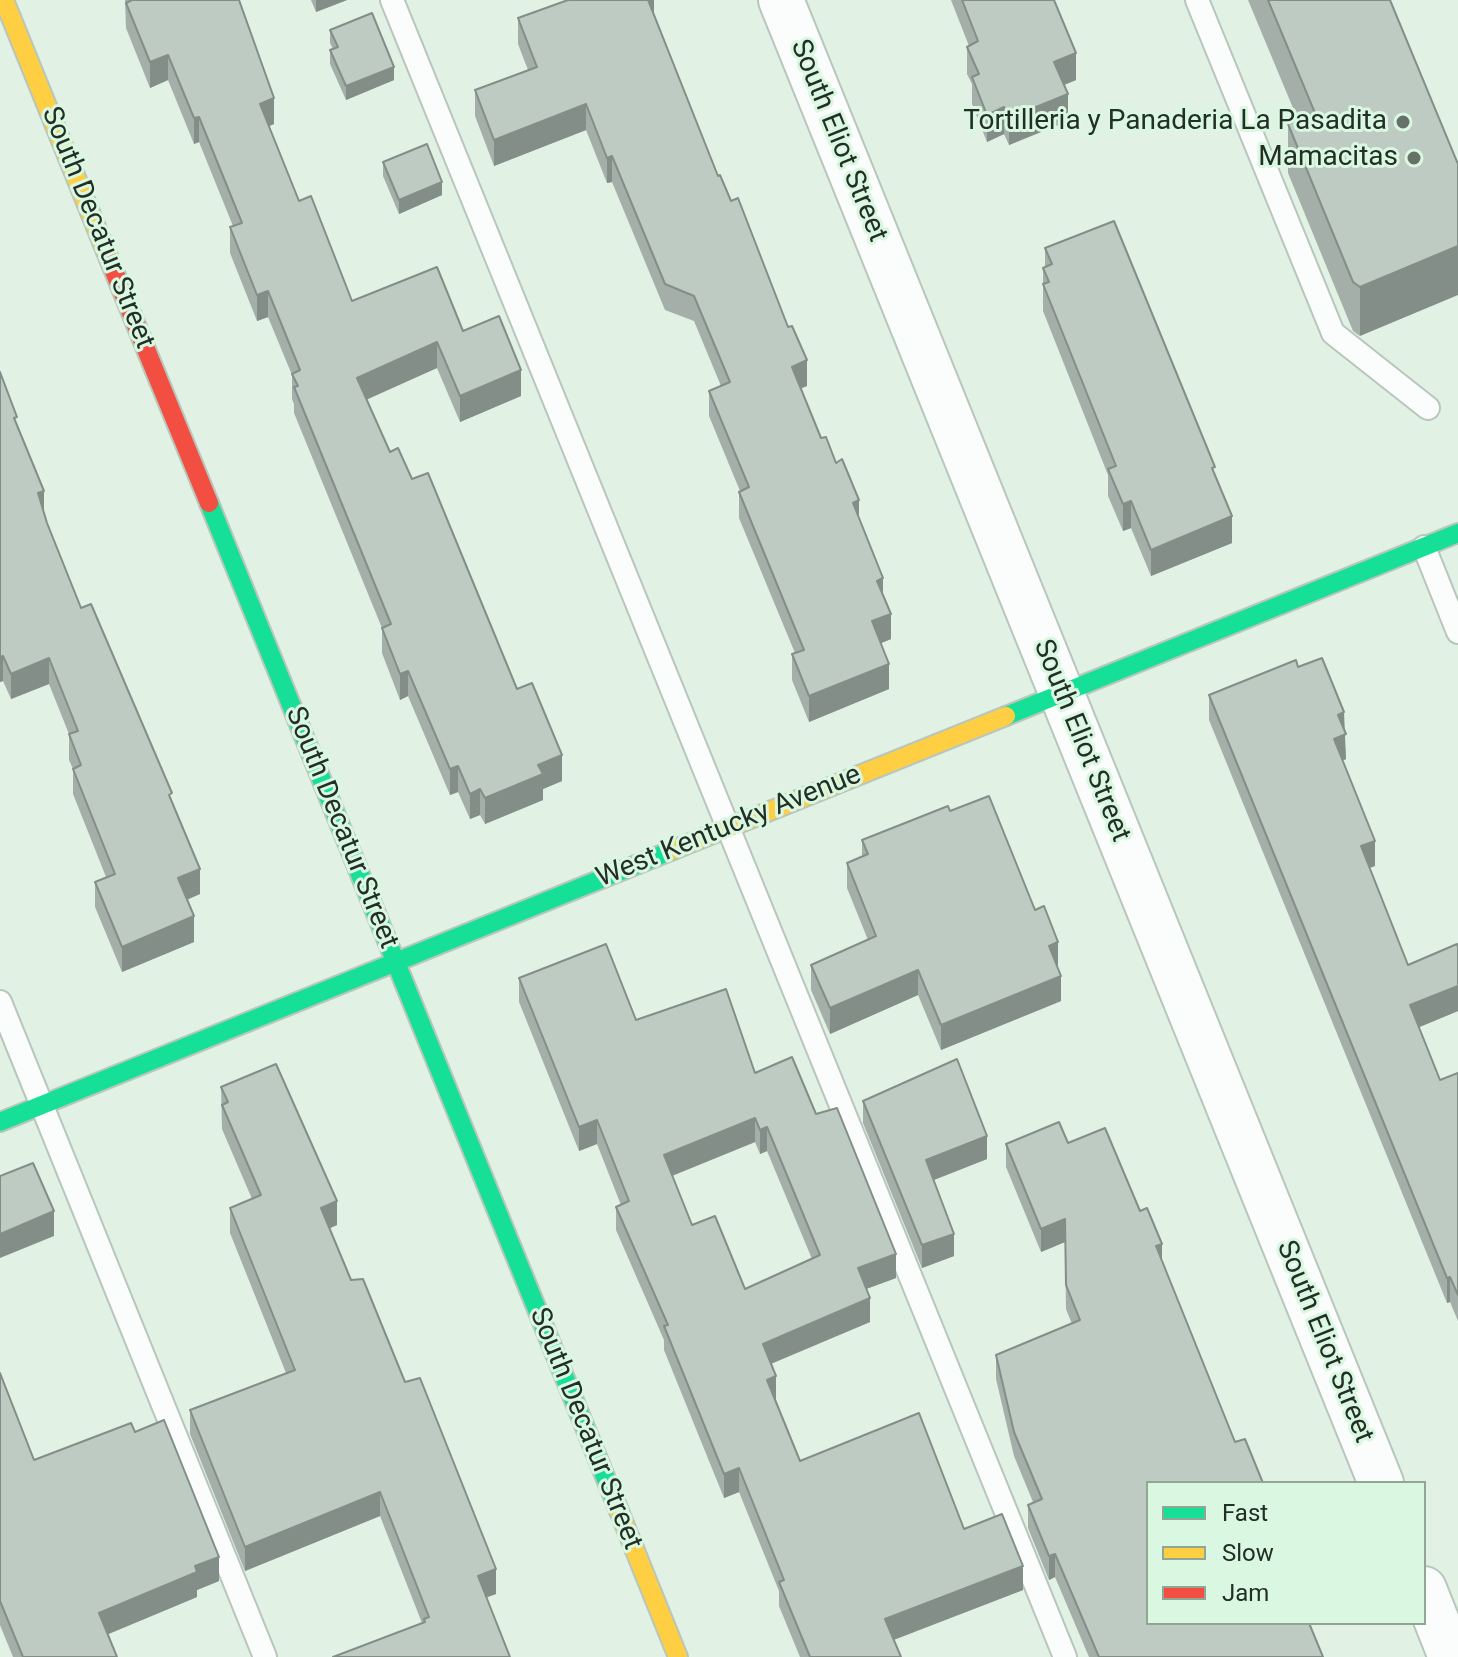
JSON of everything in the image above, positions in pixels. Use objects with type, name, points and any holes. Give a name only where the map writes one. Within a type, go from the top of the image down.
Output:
[{"type":"street","name":"South Decatur Street","points":[[4,0],[678,1657]]},
{"type":"street","name":"South Eliot Street","points":[[781,0],[1380,1481]]},
{"type":"street","name":"West Kentucky Avenue","points":[[0,1122],[1458,533]]},
{"type":"street","points":[[1426,1594],[1451,1657]]},
{"type":"lane","points":[[392,0],[1065,1657]]},
{"type":"lane","points":[[1197,0],[1333,333],[1428,408]]},
{"type":"lane","points":[[1424,547],[1458,632]]},
{"type":"lane","points":[[0,1002],[265,1657]]},
{"type":"building","points":[[132,0],[239,0],[274,98],[260,104],[299,201],[311,196],[352,301],[437,267],[463,331],[499,316],[521,370],[460,396],[437,342],[357,378],[390,452],[398,448],[412,479],[428,473],[517,689],[532,683],[562,755],[538,765],[543,774],[485,798],[480,789],[470,794],[458,766],[450,769],[408,671],[400,674],[382,628],[391,624],[294,387],[298,386],[292,374],[300,370],[268,291],[257,295],[230,227],[242,223],[199,117],[194,118],[168,55],[150,62],[126,3]]},
{"type":"building","points":[[568,0],[648,0],[718,176],[731,201],[738,198],[788,327],[792,326],[807,360],[792,367],[821,438],[826,437],[836,463],[842,459],[859,500],[853,503],[883,578],[877,581],[891,614],[872,621],[889,664],[809,696],[792,654],[804,650],[739,492],[749,487],[709,391],[730,382],[694,296],[665,284],[612,156],[607,158],[586,104],[494,140],[475,90],[537,67],[518,18]]},
{"type":"building","points":[[962,0],[1054,0],[1076,53],[1054,62],[1068,94],[1009,118],[1004,107],[987,115],[972,77],[979,74],[967,47],[978,41]]},
{"type":"building","points":[[1268,0],[1390,0],[1458,164],[1458,246],[1360,287],[1353,282],[1288,124],[1315,113]]},
{"type":"building","points":[[372,13],[394,67],[346,86],[330,50],[338,47],[330,30]]},
{"type":"building","points":[[427,144],[442,182],[399,200],[383,162]]},
{"type":"building","points":[[1114,221],[1215,467],[1212,468],[1232,516],[1151,550],[1131,501],[1123,504],[1108,469],[1116,466],[1043,284],[1049,282],[1043,268],[1052,264],[1045,248]]},
{"type":"building","points":[[0,372],[17,417],[14,418],[44,491],[38,493],[47,523],[81,608],[91,604],[172,793],[169,795],[200,869],[178,878],[194,916],[122,947],[95,882],[115,874],[73,769],[81,765],[69,734],[78,731],[49,658],[11,674],[3,656],[0,657]]},
{"type":"building","points":[[1322,658],[1344,712],[1338,715],[1346,734],[1334,739],[1375,841],[1361,846],[1408,965],[1457,944],[1458,947],[1458,986],[1410,1005],[1440,1080],[1458,1073],[1458,1295],[1450,1277],[1447,1278],[1209,695],[1296,660],[1298,667]]},
{"type":"building","points":[[989,796],[1035,910],[1044,906],[1058,942],[1049,946],[1061,976],[941,1025],[918,970],[830,1008],[811,965],[876,936],[847,863],[868,854],[862,840],[948,806],[950,811]]},
{"type":"building","points":[[606,944],[636,1020],[726,989],[755,1073],[792,1057],[816,1114],[837,1108],[896,1254],[858,1268],[870,1298],[763,1344],[776,1376],[767,1380],[800,1461],[919,1413],[964,1529],[1002,1514],[1023,1566],[885,1619],[901,1657],[810,1657],[779,1582],[784,1580],[739,1468],[724,1474],[664,1326],[668,1325],[616,1207],[629,1201],[597,1120],[579,1127],[519,978]],"holes":[[[755,1118],[760,1130],[767,1127],[820,1255],[745,1289],[715,1216],[692,1225],[664,1155]]]},
{"type":"building","points":[[957,1059],[987,1136],[926,1160],[954,1234],[922,1245],[863,1101]]},
{"type":"building","points":[[276,1064],[337,1201],[321,1208],[351,1280],[363,1279],[405,1382],[420,1378],[496,1569],[478,1576],[510,1657],[333,1657],[425,1622],[424,1619],[429,1617],[380,1492],[245,1547],[190,1410],[295,1370],[230,1208],[261,1195],[222,1105],[228,1102],[221,1087]]},
{"type":"building","points":[[1059,1122],[1068,1143],[1105,1128],[1140,1211],[1147,1208],[1162,1244],[1156,1246],[1235,1442],[1245,1439],[1262,1481],[1146,1481],[1146,1625],[1310,1625],[1323,1657],[1099,1657],[1055,1554],[1049,1556],[1028,1505],[1042,1499],[1014,1432],[996,1355],[1080,1320],[1066,1285],[1065,1219],[1041,1229],[1006,1144]]},
{"type":"building","points":[[33,1163],[54,1211],[0,1234],[0,1176]]},
{"type":"building","points":[[0,1373],[34,1460],[131,1423],[135,1432],[164,1420],[219,1557],[195,1566],[197,1572],[99,1613],[117,1657],[23,1657],[0,1601]]},
{"type":"traffic: fast","points":[[209,503],[619,1511]]},
{"type":"traffic: fast","points":[[1006,716],[1458,533]]},
{"type":"traffic: fast","points":[[0,1122],[673,850]]},
{"type":"traffic: slow","points":[[4,0],[109,259]]},
{"type":"traffic: slow","points":[[673,850],[1006,716]]},
{"type":"traffic: slow","points":[[619,1511],[678,1657]]},
{"type":"traffic: jam","points":[[109,259],[209,503]]},
{"type":"place","name":"Tortilleria y Panaderia La Pasadita","points":[[1403,122]]},
{"type":"place","name":"Mamacitas","points":[[1414,158]]}]
